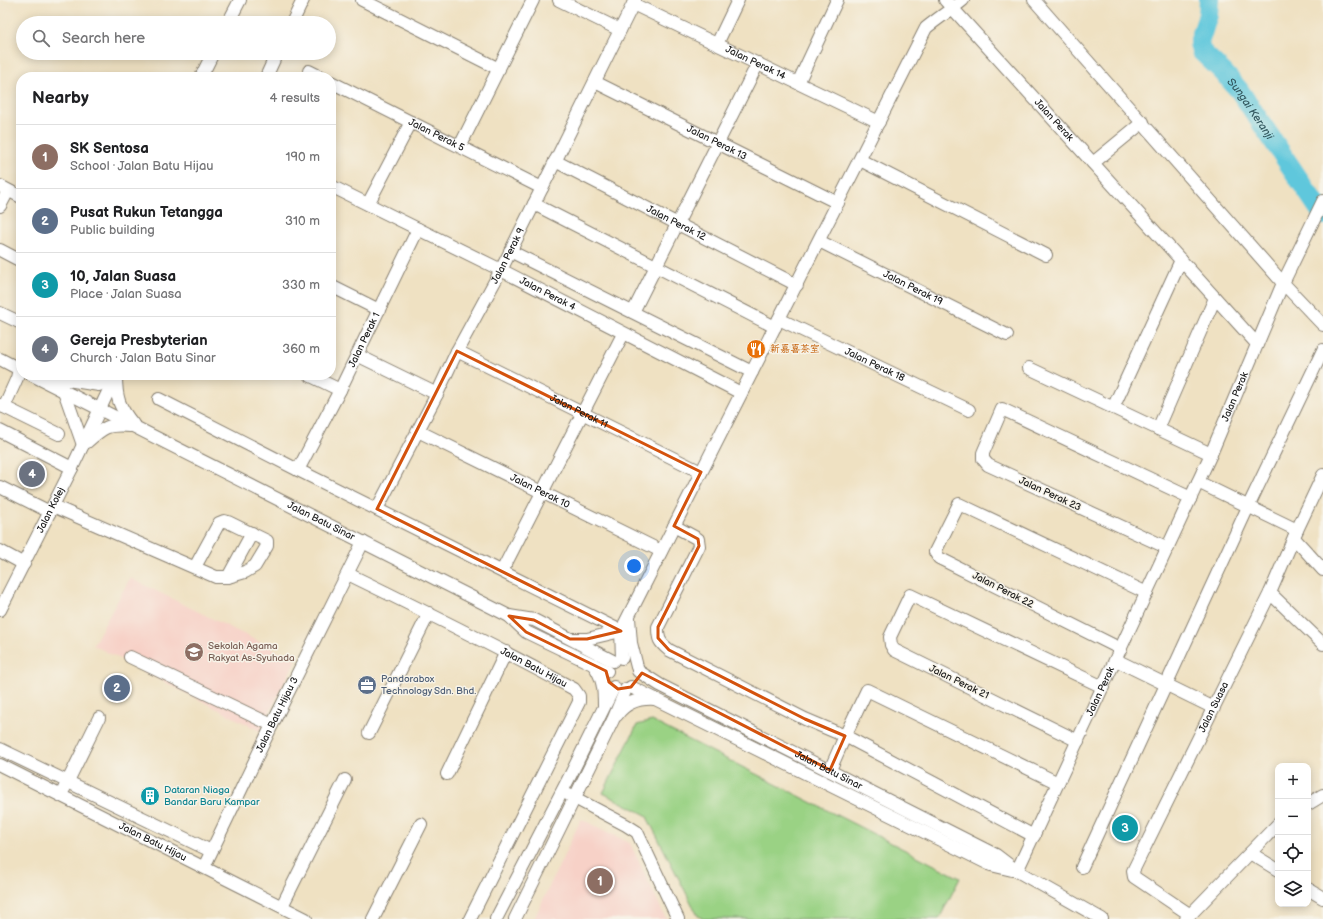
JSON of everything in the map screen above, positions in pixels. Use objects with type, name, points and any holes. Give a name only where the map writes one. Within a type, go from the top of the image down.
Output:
[{"type":"street","points":[[232,16],[240,0]]},
{"type":"street","points":[[295,16],[303,0]]},
{"type":"street","points":[[362,0],[499,69]]},
{"type":"street","points":[[460,146],[533,0]]},
{"type":"street","points":[[559,0],[620,30]]},
{"type":"street","points":[[717,44],[738,0]]},
{"type":"street","points":[[798,83],[837,0]]},
{"type":"street","points":[[624,688],[607,678],[614,663],[621,631],[628,616],[926,28],[940,16],[949,4],[963,0]]},
{"type":"street","points":[[1034,0],[1283,282],[1323,325]]},
{"type":"street","name":"Jalan Perak 9","points":[[377,510],[457,351],[534,204],[634,2]]},
{"type":"street","name":"Jalan Perak 14","points":[[634,2],[717,44],[879,122]]},
{"type":"street","name":"Jalan Perak","points":[[949,4],[1257,344],[1211,454],[1018,871]]},
{"type":"street","points":[[204,72],[210,60]]},
{"type":"street","points":[[268,72],[274,60]]},
{"type":"street","points":[[632,312],[758,64]]},
{"type":"street","name":"Jalan Perak 13","points":[[595,82],[838,203]]},
{"type":"street","name":"Jalan Perak 5","points":[[336,84],[542,188]]},
{"type":"street","points":[[368,204],[411,122]]},
{"type":"street","points":[[1093,163],[1143,122]]},
{"type":"street","points":[[860,160],[1046,255]]},
{"type":"street","name":"Jalan Perak 12","points":[[555,161],[797,285]]},
{"type":"street","name":"Jalan Perak 4","points":[[336,188],[742,393]]},
{"type":"street","points":[[0,206],[14,191]]},
{"type":"street","points":[[1257,344],[1283,282],[1323,201]]},
{"type":"street","name":"Jalan Perak 18","points":[[534,204],[655,266],[969,410]]},
{"type":"street","name":"Jalan Perak 1","points":[[298,470],[340,390],[418,229]]},
{"type":"street","name":"Jalan Perak 19","points":[[819,241],[1007,335]]},
{"type":"street","points":[[0,250],[16,258]]},
{"type":"street","points":[[510,251],[752,372]]},
{"type":"street","points":[[1113,408],[1181,260]]},
{"type":"street","points":[[336,288],[379,310]]},
{"type":"street","points":[[1158,429],[1216,298]]},
{"type":"street","points":[[0,313],[16,321]]},
{"type":"street","points":[[502,571],[623,334]]},
{"type":"street","points":[[1082,867],[1248,507],[1323,350]]},
{"type":"street","name":"Jalan Perak 11","points":[[457,351],[702,472]]},
{"type":"street","points":[[357,355],[436,394]]},
{"type":"street","points":[[0,359],[16,367]]},
{"type":"street","points":[[1029,368],[1211,454]]},
{"type":"street","points":[[16,380],[2,406],[59,434]]},
{"type":"street","name":"Jalan Batu Sinar","points":[[42,380],[509,616],[526,632],[593,664],[614,663]]},
{"type":"street","points":[[68,380],[99,385],[108,380]]},
{"type":"street","points":[[100,409],[114,380]]},
{"type":"street","points":[[116,380],[116,389],[123,411],[135,426]]},
{"type":"street","points":[[319,380],[340,390]]},
{"type":"street","points":[[64,391],[83,445],[101,429],[107,426],[135,426]]},
{"type":"street","points":[[159,399],[377,510],[621,631]]},
{"type":"street","name":"Jalan Kolej","points":[[0,610],[72,468],[100,409]]},
{"type":"street","name":"Jalan Perak 23","points":[[1168,548],[988,465],[983,459],[983,454],[1002,409],[1191,498]]},
{"type":"street","points":[[0,431],[72,468]]},
{"type":"street","name":"Jalan Perak 10","points":[[418,431],[662,551]]},
{"type":"street","points":[[1198,482],[1248,507],[1296,534],[1323,570]]},
{"type":"street","name":"Jalan Suasa","points":[[1188,917],[1134,877],[1133,871],[1270,593],[1296,534],[1321,484]]},
{"type":"street","points":[[0,487],[51,509],[195,568],[216,576],[228,577],[245,572],[255,566],[267,546],[267,541],[224,521],[219,523],[195,568]]},
{"type":"street","name":"Jalan Perak 22","points":[[1118,655],[938,558],[935,552],[959,504],[1147,593]]},
{"type":"street","points":[[674,526],[698,539],[699,546],[658,627],[658,638],[662,644],[669,650],[805,719],[845,736],[1034,836]]},
{"type":"street","points":[[228,577],[252,533]]},
{"type":"street","name":"Jalan Batu Hijau 3","points":[[204,867],[272,725],[363,542]]},
{"type":"street","points":[[0,551],[24,564]]},
{"type":"street","name":"Jalan Batu Hijau","points":[[348,574],[506,652],[574,688],[579,696],[579,702],[470,919]]},
{"type":"street","points":[[1270,593],[1323,644]]},
{"type":"street","name":"Jalan Perak 21","points":[[1078,741],[894,650],[891,645],[890,637],[910,595],[1103,688]]},
{"type":"street","points":[[369,733],[429,613]]},
{"type":"street","points":[[509,616],[534,620],[614,663],[631,660],[638,669]]},
{"type":"street","points":[[496,919],[604,708],[624,688],[637,680],[638,669],[631,643],[628,616]]},
{"type":"street","points":[[570,639],[587,639],[621,631]]},
{"type":"street","points":[[447,774],[506,652]]},
{"type":"street","points":[[1118,655],[1166,684],[1214,708]]},
{"type":"street","points":[[130,657],[272,725]]},
{"type":"street","points":[[593,664],[599,672],[602,680],[604,708]]},
{"type":"street","name":"Jalan Batu Sinar","points":[[638,669],[660,685],[996,855],[1018,871],[1102,919]]},
{"type":"street","points":[[515,919],[613,720],[624,688]]},
{"type":"street","name":"Jalan Batu Sinar","points":[[624,688],[658,700],[992,865],[1018,871]]},
{"type":"street","points":[[830,770],[867,690],[1058,783]]},
{"type":"street","points":[[613,720],[621,709],[632,702],[648,699],[658,700]]},
{"type":"street","points":[[61,795],[99,718]]},
{"type":"street","points":[[0,749],[212,851]]},
{"type":"street","name":"Jalan Batu Hijau","points":[[0,765],[306,919]]},
{"type":"street","points":[[282,906],[345,780]]},
{"type":"street","points":[[562,791],[637,832],[678,919]]},
{"type":"street","points":[[1311,802],[1323,795]]},
{"type":"street","points":[[373,919],[420,824]]},
{"type":"street","points":[[1188,917],[1275,827]]},
{"type":"street","points":[[1250,853],[1275,868]]},
{"type":"street","points":[[1311,890],[1323,898]]},
{"type":"highlighted area","points":[[457,351],[701,472],[674,526],[698,539],[699,546],[658,627],[658,638],[669,650],[805,719],[845,736],[830,770],[642,673],[631,687],[618,689],[609,682],[606,671],[526,632],[509,616],[534,620],[570,639],[587,639],[621,631],[377,509]]},
{"type":"shaded area","name":"Sekolah Agama Rakyat As-Syuhada","points":[[130,578],[296,660],[260,731],[93,645]]},
{"type":"shaded area","points":[[581,819],[630,843],[666,919],[534,919]]},
{"type":"green space","points":[[652,721],[960,878],[939,919],[703,919],[698,916],[646,815],[603,793],[637,725]]},
{"type":"waterway","name":"Sungai Keranji","points":[[1209,0],[1208,15],[1199,43],[1201,51],[1239,90],[1323,215]]},
{"type":"place","name":"新嘉喜茶室","points":[[756,349]]},
{"type":"place","name":"Gereja Presbyterian","points":[[32,474]]},
{"type":"place","name":"Sekolah Agama Rakyat As-Syuhada","points":[[194,652]]},
{"type":"place","name":"Pandorabox Technology Sdn. Bhd.","points":[[367,685]]},
{"type":"place","name":"Pusat Rukun Tetangga","points":[[117,688]]},
{"type":"place","name":"Dataran Niaga Bandar Baru Kampar","points":[[150,796]]},
{"type":"place","name":"10, Jalan Suasa","points":[[1125,828]]},
{"type":"place","name":"SK Sentosa","points":[[600,881]]}]
